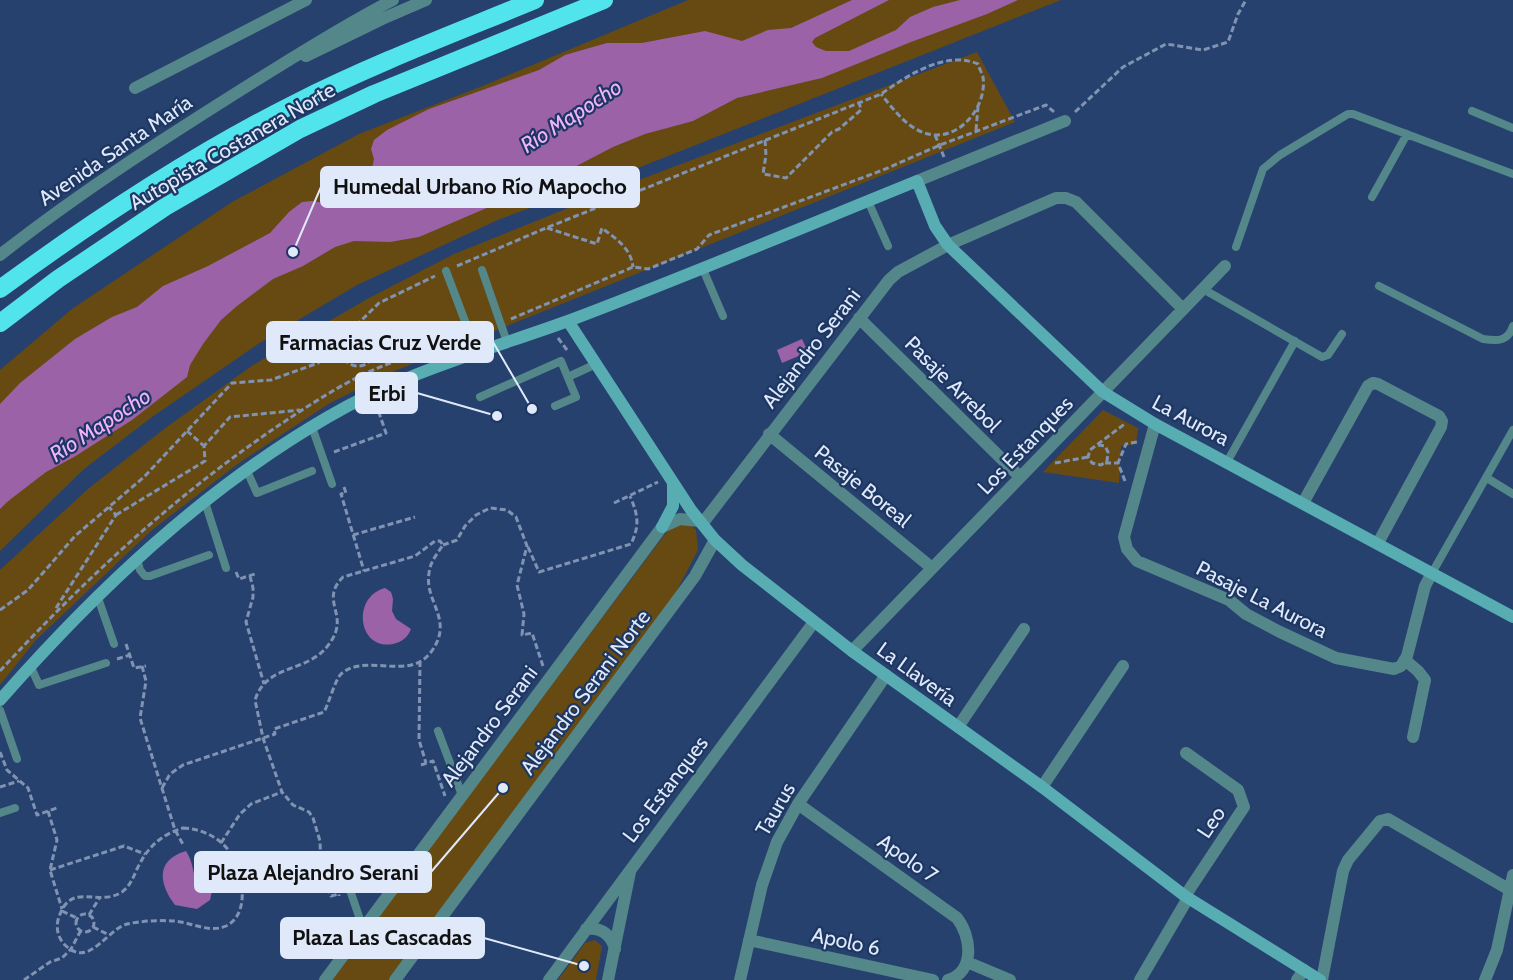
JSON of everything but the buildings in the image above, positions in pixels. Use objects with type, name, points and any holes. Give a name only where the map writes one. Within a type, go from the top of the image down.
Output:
[{"type":"highway","name":"Autopista Costanera Norte","points":[[0,289],[114,209],[254,124],[342,81],[535,0]]},
{"type":"highway","name":"Autopista Costanera Norte","points":[[0,323],[58,279],[165,207],[300,129],[374,94],[604,0]]},
{"type":"street","name":"Avenida Santa María","points":[[135,88],[306,0]]},
{"type":"street","name":"Avenida Santa María","points":[[0,255],[160,141],[327,35],[393,0]]},
{"type":"street","name":"Avenida Santa María","points":[[254,82],[426,0]]},
{"type":"street","points":[[0,700],[97,595],[136,559],[205,502],[247,471],[312,427],[360,399],[477,353],[568,321],[1065,121]]},
{"type":"street","name":"La Aurora","points":[[917,181],[935,226],[948,245],[1103,392],[1155,424],[1513,617]]},
{"type":"street","name":"Alejandro Serani","points":[[700,523],[889,280],[898,272],[948,245],[1056,198],[1066,198],[1076,202],[1183,309]]},
{"type":"street","name":"Los Estanques","points":[[852,651],[1225,266]]},
{"type":"street","name":"Pasaje Arrebol","points":[[859,318],[1020,477]]},
{"type":"street","name":"La Llavería","points":[[568,321],[700,523],[742,565],[852,651],[1042,787],[1186,897],[1300,975],[1321,980]]},
{"type":"street","points":[[1303,503],[1368,386],[1372,383],[1439,416],[1442,427],[1378,543]]},
{"type":"street","name":"Pasaje La Aurora","points":[[1155,424],[1124,537],[1127,549],[1137,561],[1229,600],[1246,614],[1280,633],[1336,658],[1394,669],[1401,666],[1405,660]]},
{"type":"street","name":"Pasaje Boreal","points":[[769,434],[932,568]]},
{"type":"street","points":[[662,527],[673,506],[671,479]]},
{"type":"street","points":[[662,527],[680,519],[700,523]]},
{"type":"street","name":"Alejandro Serani","points":[[324,980],[662,527]]},
{"type":"street","name":"Alejandro Serani Norte","points":[[395,980],[695,576],[715,540]]},
{"type":"street","points":[[1413,737],[1425,680],[1405,660],[1425,586],[1432,573]]},
{"type":"street","name":"Los Estanques","points":[[549,980],[814,622]]},
{"type":"street","points":[[958,727],[1024,629]]},
{"type":"street","points":[[1042,787],[1123,666]]},
{"type":"street","name":"Taurus","points":[[740,980],[769,862],[777,842],[798,804],[886,675]]},
{"type":"street","name":"Leo","points":[[1140,980],[1186,897],[1244,807],[1238,790],[1186,753]]},
{"type":"street","name":"Apolo 7","points":[[798,804],[957,918],[969,942],[967,962]]},
{"type":"street","points":[[1321,980],[1343,871],[1348,860],[1380,821],[1388,819],[1510,890]]},
{"type":"street","points":[[608,980],[631,867]]},
{"type":"street","points":[[1485,980],[1497,950],[1513,875]]},
{"type":"street","points":[[586,928],[597,929],[607,934],[615,949]]},
{"type":"street","name":"Apolo 6","points":[[749,940],[933,980]]},
{"type":"street","points":[[948,980],[960,974],[967,962],[1010,980]]},
{"type":"lane","points":[[1472,111],[1513,128]]},
{"type":"lane","points":[[1236,247],[1259,176],[1270,161],[1348,114],[1513,174]]},
{"type":"lane","points":[[1372,197],[1407,134]]},
{"type":"lane","points":[[868,201],[888,246]]},
{"type":"lane","points":[[702,267],[723,316]]},
{"type":"lane","points":[[482,270],[507,342]]},
{"type":"lane","points":[[446,271],[477,353]]},
{"type":"lane","points":[[1379,286],[1483,339],[1499,341],[1506,337],[1513,326]]},
{"type":"lane","points":[[1203,289],[1325,357],[1342,334]]},
{"type":"lane","points":[[1227,462],[1294,341]]},
{"type":"lane","points":[[480,397],[561,362],[576,397],[555,406]]},
{"type":"lane","points":[[568,377],[596,364]]},
{"type":"lane","points":[[312,427],[332,484]]},
{"type":"lane","points":[[1432,573],[1513,430]]},
{"type":"lane","points":[[247,471],[257,493],[312,471]]},
{"type":"lane","points":[[1486,478],[1513,494]]},
{"type":"lane","points":[[205,502],[226,568]]},
{"type":"lane","points":[[136,559],[140,570],[145,576],[150,576],[209,555]]},
{"type":"lane","points":[[97,595],[114,644]]},
{"type":"lane","points":[[30,665],[39,685],[106,663]]},
{"type":"lane","points":[[0,710],[17,759]]},
{"type":"lane","points":[[438,731],[462,795]]},
{"type":"lane","points":[[0,813],[15,808]]},
{"type":"lane","points":[[339,858],[363,928]]},
{"type":"path","points":[[883,170],[940,145],[1046,105],[1065,121],[1123,67],[1166,44],[1203,50],[1228,42],[1238,14],[1246,0]]},
{"type":"path","points":[[0,610],[27,590],[75,536],[144,477],[232,382],[271,380],[318,363],[379,303],[546,228],[880,94],[909,75],[944,62],[968,60],[978,64],[983,76],[982,99],[968,121],[958,129],[935,135],[916,129],[899,116],[880,94]]},
{"type":"path","points":[[765,140],[766,155],[763,174],[786,178],[832,132],[839,129],[861,110],[859,102]]},
{"type":"path","points":[[976,131],[978,105]]},
{"type":"path","points":[[935,135],[948,168]]},
{"type":"path","points":[[546,228],[597,244],[602,228],[623,245],[632,258],[633,267]]},
{"type":"path","points":[[355,333],[366,334],[374,342],[373,358],[364,365],[353,366],[348,363],[341,354],[345,337],[355,333]]},
{"type":"path","points":[[373,358],[391,363]]},
{"type":"path","points":[[337,462],[334,452],[386,433],[375,404]]},
{"type":"path","points":[[204,446],[230,417],[302,410]]},
{"type":"path","points":[[1098,445],[1105,446],[1108,452],[1108,458],[1101,465],[1095,464],[1089,457],[1090,450],[1128,421]]},
{"type":"path","points":[[52,615],[116,515],[205,461],[204,446],[187,431]]},
{"type":"path","points":[[1105,462],[1118,463],[1126,444],[1141,442]]},
{"type":"path","points":[[1036,461],[1047,464],[1089,457]]},
{"type":"path","points":[[614,504],[671,479]]},
{"type":"path","points":[[343,482],[346,492],[341,494],[364,571]]},
{"type":"path","points":[[162,788],[170,774],[183,765],[275,734],[274,729],[324,712],[340,675],[351,669],[367,666],[394,668],[411,665],[431,653],[438,640],[440,627],[428,575],[432,560],[443,545],[457,540],[465,526],[476,515],[490,508],[507,510],[516,517],[539,572],[631,544],[638,529],[630,496]]},
{"type":"path","points":[[108,507],[116,515]]},
{"type":"path","points":[[353,535],[415,517]]},
{"type":"path","points":[[331,896],[321,868],[321,841],[313,818],[309,812],[293,805],[282,792],[263,738],[255,700],[264,684],[279,673],[309,663],[322,653],[334,636],[338,620],[333,594],[335,585],[343,577],[415,556],[435,541],[440,541],[443,545]]},
{"type":"path","points":[[527,546],[518,585],[524,614],[522,635],[532,633],[541,662],[550,678]]},
{"type":"path","points":[[250,576],[254,588],[246,622],[264,684]]},
{"type":"path","points":[[420,661],[419,740],[426,763]]},
{"type":"path","points":[[142,666],[146,681],[140,718],[175,830],[184,846]]},
{"type":"path","points":[[0,752],[7,770],[32,794],[37,815],[57,808]]},
{"type":"path","points":[[422,765],[433,761],[452,809]]},
{"type":"path","points":[[0,787],[19,781]]},
{"type":"path","points":[[221,843],[240,814],[251,804],[282,792]]},
{"type":"path","points":[[48,812],[57,840],[50,870],[62,910],[77,918]]},
{"type":"path","points":[[195,829],[207,833],[221,843],[230,852],[236,864],[242,893],[236,918],[228,925],[204,928],[173,921],[126,924],[90,952],[79,952],[66,947],[58,936],[57,923],[62,910],[75,897],[83,895],[110,897],[121,892],[128,886],[145,854],[168,832],[195,829]]},
{"type":"path","points":[[50,870],[124,846],[145,854]]},
{"type":"path","points":[[89,915],[99,897]]},
{"type":"path","points":[[81,915],[89,915],[94,921],[93,927],[86,933],[80,932],[75,924],[77,918],[81,915]]},
{"type":"path","points":[[93,927],[109,935]]},
{"type":"path","points":[[24,980],[50,962],[62,958],[71,949],[80,932]]},
{"type":"shaded area","points":[[688,0],[1061,0],[605,181],[500,219],[357,285],[258,344],[152,417],[84,469],[0,551],[0,370],[72,309],[232,202],[359,134],[480,87]]},
{"type":"shaded area","points":[[977,52],[1015,122],[392,372],[330,403],[239,463],[152,530],[36,640],[0,685],[0,570],[88,489],[164,429],[253,365],[369,298],[454,254],[623,186]]},
{"type":"shaded area","points":[[1103,410],[1138,428],[1136,444],[1121,446],[1119,483],[1043,472]]},
{"type":"shaded area","points":[[687,521],[696,530],[698,550],[674,596],[391,980],[330,980],[672,525]]},
{"type":"shaded area","points":[[595,940],[602,946],[596,980],[558,980],[585,943]]},
{"type":"water","name":"Río Mapocho","points":[[852,0],[889,0],[815,38],[812,42],[816,47],[826,51],[849,51],[896,30],[910,17],[933,7],[960,0],[1018,0],[822,78],[737,98],[693,121],[645,134],[613,147],[538,186],[419,237],[390,242],[354,241],[335,247],[303,266],[273,279],[237,306],[221,320],[203,344],[190,365],[187,377],[132,420],[46,472],[0,509],[0,404],[20,383],[75,339],[112,317],[137,307],[163,286],[208,266],[270,233],[289,212],[302,202],[312,201],[335,205],[358,197],[372,169],[374,159],[371,149],[374,140],[387,130],[429,109],[539,70],[565,55],[607,43],[642,43],[705,31],[742,41],[768,30],[791,28]]},
{"type":"water","points":[[802,339],[808,352],[782,363],[777,350]]},
{"type":"water","points":[[385,588],[391,592],[392,611],[396,619],[411,629],[404,639],[393,644],[381,644],[372,639],[366,632],[363,622],[363,612],[367,602],[374,593]]},
{"type":"water","points":[[186,851],[196,878],[204,887],[212,891],[210,900],[197,909],[175,905],[163,881],[165,867],[169,860]]},
{"type":"place","name":"Humedal Urbano Río Mapocho","points":[[293,252]]},
{"type":"place","name":"Farmacias Cruz Verde","points":[[532,409]]},
{"type":"place","name":"Erbi","points":[[497,416]]},
{"type":"place","name":"Plaza Alejandro Serani","points":[[503,788]]},
{"type":"place","name":"Plaza Las Cascadas","points":[[584,966]]}]
